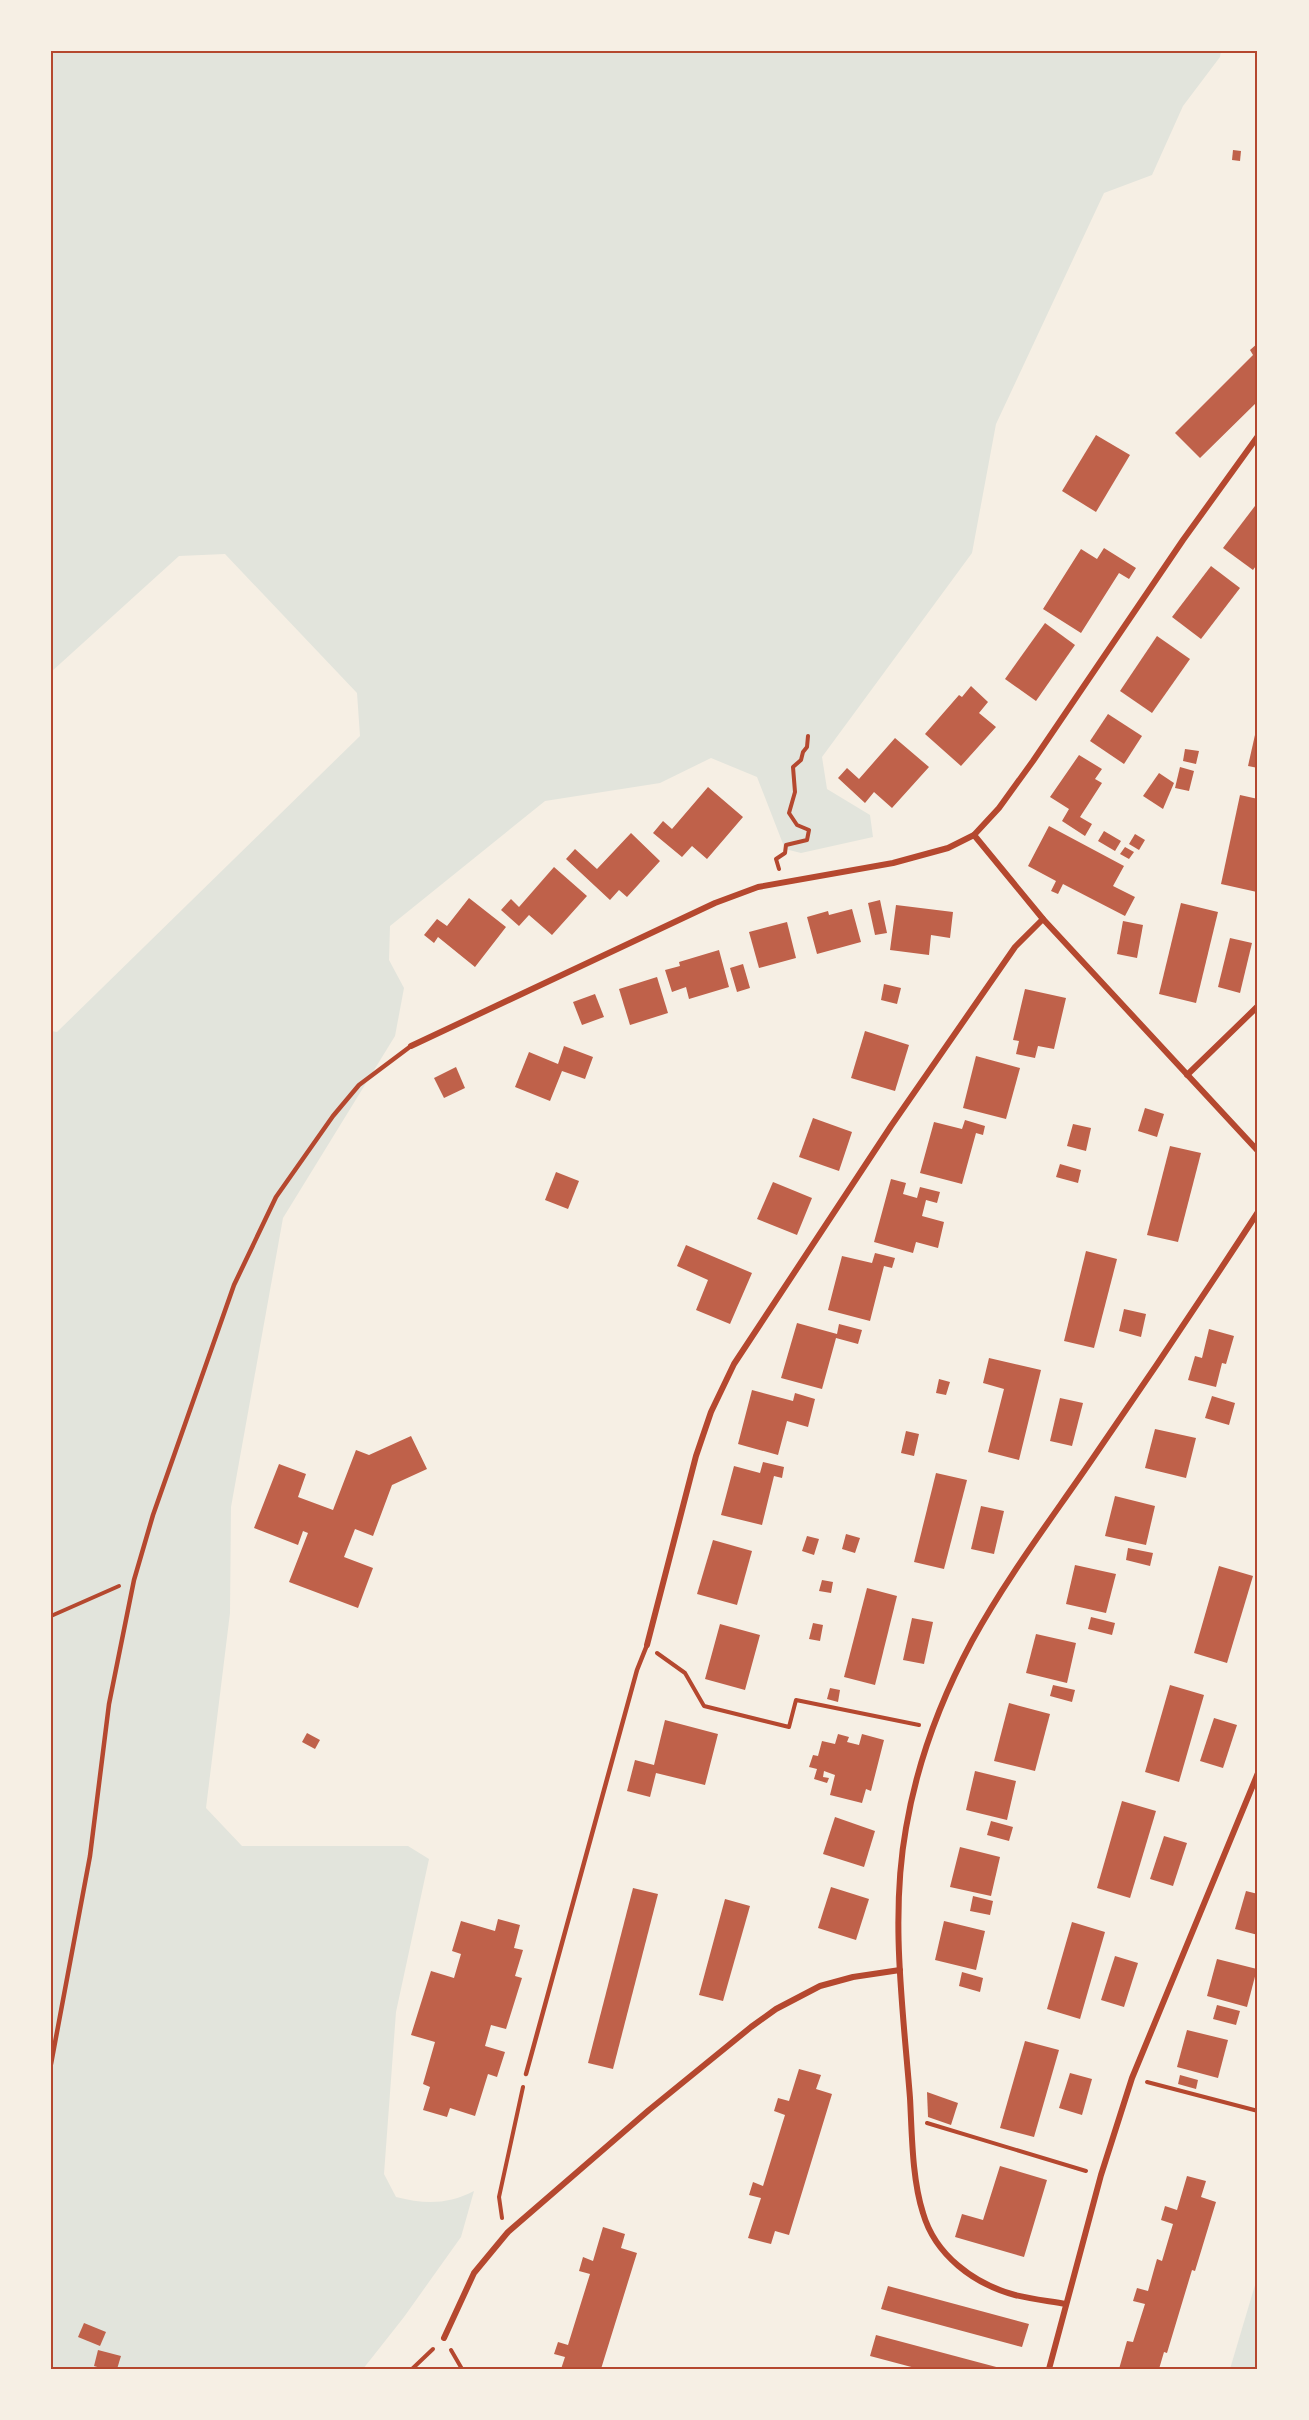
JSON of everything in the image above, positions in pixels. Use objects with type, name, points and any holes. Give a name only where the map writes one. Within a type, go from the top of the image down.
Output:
[{"type":"street","points":[[411,1046],[715,903],[758,887],[893,863],[948,848],[974,835],[999,808],[1033,761],[1176,550],[1258,436]]},
{"type":"street","points":[[974,835],[1042,919],[1258,1151]]},
{"type":"street","points":[[647,1645],[696,1456],[711,1412],[734,1364],[891,1126],[1015,947],[1042,919]]},
{"type":"street","points":[[1187,1075],[1258,1006]]},
{"type":"street","points":[[1066,2304],[1013,2295],[980,2281],[956,2265],[936,2241],[923,2213],[911,2119],[900,1970],[897,1896],[906,1828],[919,1771],[941,1703],[979,1630],[1022,1561],[1180,1331],[1258,1212]]},
{"type":"street","points":[[1049,2369],[1101,2175],[1132,2078],[1258,1773]]},
{"type":"street","points":[[444,2338],[474,2273],[508,2232],[649,2110],[776,2009],[820,1986],[853,1977],[900,1970]]},
{"type":"lane","points":[[51,2064],[90,1856],[109,1704],[134,1580],[153,1515],[234,1285],[276,1197],[333,1116],[359,1085],[411,1046]]},
{"type":"lane","points":[[526,2074],[637,1670],[647,1645]]},
{"type":"path","points":[[784,883],[776,859],[785,853],[786,845],[807,840],[809,830],[797,825],[789,813],[795,792],[793,767],[801,760],[802,752],[807,747],[808,736]]},
{"type":"path","points":[[51,1616],[134,1580]]},
{"type":"path","points":[[647,1645],[685,1673],[704,1706],[789,1727],[796,1700],[934,1728]]},
{"type":"path","points":[[508,2232],[502,2219],[499,2197],[526,2074]]},
{"type":"path","points":[[1132,2078],[1258,2111]]},
{"type":"path","points":[[911,2119],[1101,2175]]},
{"type":"path","points":[[412,2369],[444,2338],[462,2369]]},
{"type":"shaded area","points":[[51,51],[1221,51],[1220,57],[1183,106],[1152,175],[1104,193],[996,424],[972,553],[822,757],[827,789],[870,815],[873,837],[801,853],[785,849],[757,777],[711,758],[660,783],[545,801],[390,926],[389,960],[404,988],[395,1036],[283,1218],[231,1507],[230,1613],[206,1808],[242,1846],[408,1846],[429,1859],[396,2012],[384,2174],[396,2197],[406,2199],[426,2202],[445,2201],[474,2191],[461,2237],[404,2317],[363,2369],[51,2369],[51,1031],[57,1032],[360,736],[357,693],[225,554],[179,556],[51,672]]},
{"type":"shaded area","points":[[1258,2275],[1258,2369],[1230,2369]]},
{"type":"building","points":[[1233,150],[1241,151],[1240,161],[1232,160]]},
{"type":"building","points":[[1258,343],[1258,401],[1200,458],[1175,433],[1253,355],[1250,350]]},
{"type":"building","points":[[1096,435],[1130,455],[1096,512],[1062,491]]},
{"type":"building","points":[[1258,502],[1258,563],[1253,570],[1223,548]]},
{"type":"building","points":[[1104,548],[1136,568],[1129,579],[1119,573],[1081,633],[1043,609],[1081,549],[1097,559]]},
{"type":"building","points":[[1211,566],[1240,588],[1201,639],[1172,617]]},
{"type":"building","points":[[1045,623],[1075,645],[1036,701],[1005,679]]},
{"type":"building","points":[[1157,636],[1190,659],[1152,713],[1120,691]]},
{"type":"building","points":[[971,686],[988,702],[979,713],[996,727],[961,766],[925,734],[959,695],[962,697]]},
{"type":"building","points":[[1108,714],[1142,736],[1124,764],[1090,741]]},
{"type":"building","points":[[1258,727],[1258,768],[1248,766]]},
{"type":"building","points":[[895,738],[929,767],[892,808],[874,792],[865,803],[838,778],[847,768],[859,779]]},
{"type":"building","points":[[1185,749],[1199,751],[1196,764],[1183,761]]},
{"type":"building","points":[[1079,755],[1102,769],[1095,779],[1102,783],[1080,817],[1092,824],[1085,836],[1062,821],[1069,809],[1050,797]]},
{"type":"building","points":[[1180,767],[1194,771],[1189,791],[1175,788]]},
{"type":"building","points":[[1159,773],[1174,783],[1163,809],[1143,796]]},
{"type":"building","points":[[708,787],[743,817],[707,859],[692,846],[682,857],[653,833],[663,821],[672,829]]},
{"type":"building","points":[[1240,795],[1258,799],[1257,892],[1221,884]]},
{"type":"building","points":[[1049,826],[1124,866],[1113,886],[1135,897],[1125,916],[1063,884],[1058,894],[1051,891],[1056,881],[1028,866]]},
{"type":"building","points":[[1104,831],[1121,841],[1115,851],[1098,841]]},
{"type":"building","points":[[631,833],[660,861],[627,897],[619,890],[610,900],[566,859],[575,849],[597,869]]},
{"type":"building","points":[[1135,834],[1145,840],[1139,850],[1129,844]]},
{"type":"building","points":[[1125,847],[1134,852],[1129,859],[1120,854]]},
{"type":"building","points":[[554,867],[587,896],[552,935],[529,915],[519,926],[501,910],[511,899],[519,907]]},
{"type":"building","points":[[469,898],[506,927],[475,967],[438,937],[434,943],[424,935],[437,919],[447,926]]},
{"type":"building","points":[[880,900],[887,933],[875,935],[868,903]]},
{"type":"building","points":[[1181,903],[1218,912],[1196,1003],[1159,994]]},
{"type":"building","points":[[896,905],[953,912],[950,938],[931,935],[929,955],[890,950]]},
{"type":"building","points":[[852,909],[861,942],[817,954],[807,917],[828,911],[829,915]]},
{"type":"building","points":[[1123,921],[1143,925],[1137,958],[1117,954]]},
{"type":"building","points":[[787,922],[796,958],[759,968],[749,932]]},
{"type":"building","points":[[1230,938],[1252,943],[1240,993],[1218,987]]},
{"type":"building","points":[[719,950],[729,987],[689,999],[686,987],[672,992],[665,970],[680,966],[679,962]]},
{"type":"building","points":[[743,964],[750,988],[737,992],[730,968]]},
{"type":"building","points":[[657,977],[668,1013],[630,1025],[619,989]]},
{"type":"building","points":[[884,984],[901,988],[897,1004],[881,1000]]},
{"type":"building","points":[[1025,989],[1066,998],[1054,1049],[1038,1046],[1035,1058],[1016,1054],[1019,1041],[1013,1040]]},
{"type":"building","points":[[595,994],[604,1017],[582,1025],[573,1002]]},
{"type":"building","points":[[865,1031],[909,1045],[895,1091],[851,1078]]},
{"type":"building","points":[[564,1046],[593,1057],[585,1079],[562,1071],[550,1101],[515,1087],[529,1052],[558,1064]]},
{"type":"building","points":[[976,1056],[1020,1068],[1006,1119],[963,1108]]},
{"type":"building","points":[[456,1067],[465,1088],[444,1098],[434,1078]]},
{"type":"building","points":[[1145,1108],[1164,1114],[1157,1137],[1138,1131]]},
{"type":"building","points":[[813,1118],[852,1132],[839,1171],[799,1157]]},
{"type":"building","points":[[965,1120],[985,1126],[983,1135],[976,1133],[962,1184],[920,1173],[934,1122],[962,1129]]},
{"type":"building","points":[[1073,1124],[1091,1128],[1086,1151],[1067,1146]]},
{"type":"building","points":[[1170,1146],[1201,1153],[1178,1242],[1147,1235]]},
{"type":"building","points":[[1060,1164],[1081,1170],[1078,1183],[1056,1177]]},
{"type":"building","points":[[556,1172],[579,1181],[568,1209],[545,1200]]},
{"type":"building","points":[[891,1179],[906,1183],[903,1194],[917,1198],[920,1187],[940,1192],[937,1203],[926,1200],[922,1216],[944,1222],[938,1248],[916,1242],[913,1253],[874,1242]]},
{"type":"building","points":[[773,1182],[812,1198],[797,1235],[757,1219]]},
{"type":"building","points":[[686,1245],[752,1273],[730,1324],[696,1310],[708,1280],[677,1266]]},
{"type":"building","points":[[1086,1251],[1117,1259],[1094,1348],[1064,1341]]},
{"type":"building","points":[[875,1253],[895,1258],[892,1268],[884,1266],[870,1321],[828,1310],[842,1256],[872,1263]]},
{"type":"building","points":[[1124,1309],[1146,1314],[1141,1337],[1119,1331]]},
{"type":"building","points":[[797,1323],[837,1334],[839,1324],[862,1330],[858,1344],[836,1338],[822,1389],[781,1378]]},
{"type":"building","points":[[1209,1329],[1234,1336],[1226,1364],[1222,1363],[1216,1387],[1188,1380],[1195,1356],[1202,1358]]},
{"type":"building","points":[[989,1358],[1041,1370],[1019,1460],[988,1452],[1004,1389],[983,1383]]},
{"type":"building","points":[[939,1379],[950,1382],[946,1395],[936,1393]]},
{"type":"building","points":[[752,1390],[793,1401],[795,1393],[815,1399],[808,1427],[787,1421],[778,1455],[738,1444]]},
{"type":"building","points":[[1212,1396],[1235,1403],[1229,1425],[1205,1418]]},
{"type":"building","points":[[1060,1398],[1083,1403],[1072,1446],[1050,1441]]},
{"type":"building","points":[[1155,1429],[1196,1438],[1186,1478],[1145,1468]]},
{"type":"building","points":[[906,1431],[919,1434],[914,1456],[901,1453]]},
{"type":"building","points":[[411,1436],[427,1469],[392,1485],[373,1536],[355,1529],[344,1557],[373,1568],[358,1608],[289,1582],[308,1533],[303,1531],[298,1545],[254,1528],[279,1464],[306,1474],[298,1497],[333,1510],[356,1450],[369,1455]]},
{"type":"building","points":[[763,1462],[784,1467],[782,1478],[774,1476],[762,1525],[721,1515],[734,1466],[760,1473]]},
{"type":"building","points":[[936,1473],[967,1480],[944,1569],[914,1562]]},
{"type":"building","points":[[1115,1496],[1155,1506],[1146,1545],[1105,1536]]},
{"type":"building","points":[[981,1506],[1004,1511],[994,1554],[971,1549]]},
{"type":"building","points":[[846,1534],[860,1538],[855,1553],[842,1549]]},
{"type":"building","points":[[807,1536],[819,1539],[814,1555],[802,1551]]},
{"type":"building","points":[[713,1540],[752,1551],[737,1605],[697,1594]]},
{"type":"building","points":[[1128,1548],[1153,1553],[1150,1566],[1126,1560]]},
{"type":"building","points":[[1075,1565],[1116,1574],[1106,1613],[1066,1604]]},
{"type":"building","points":[[1219,1566],[1253,1576],[1227,1663],[1194,1653]]},
{"type":"building","points":[[822,1580],[833,1582],[831,1593],[819,1591]]},
{"type":"building","points":[[867,1588],[897,1596],[875,1685],[844,1677]]},
{"type":"building","points":[[1091,1617],[1115,1623],[1112,1635],[1088,1629]]},
{"type":"building","points":[[912,1618],[933,1622],[924,1664],[903,1660]]},
{"type":"building","points":[[813,1623],[823,1625],[820,1641],[809,1639]]},
{"type":"building","points":[[720,1624],[760,1635],[745,1690],[705,1679]]},
{"type":"building","points":[[1036,1634],[1076,1643],[1067,1683],[1026,1673]]},
{"type":"building","points":[[1053,1685],[1075,1690],[1072,1702],[1050,1696]]},
{"type":"building","points":[[1170,1685],[1204,1695],[1179,1782],[1145,1772]]},
{"type":"building","points":[[830,1688],[840,1690],[838,1702],[827,1699]]},
{"type":"building","points":[[1009,1703],[1050,1714],[1035,1771],[994,1761]]},
{"type":"building","points":[[1214,1718],[1237,1725],[1223,1768],[1200,1761]]},
{"type":"building","points":[[665,1720],[718,1734],[705,1785],[656,1773],[650,1797],[627,1791],[635,1760],[654,1765]]},
{"type":"building","points":[[307,1733],[320,1740],[315,1749],[302,1742]]},
{"type":"building","points":[[838,1734],[849,1737],[847,1742],[859,1745],[862,1734],[884,1740],[871,1791],[866,1789],[862,1803],[830,1795],[835,1775],[824,1771],[823,1777],[829,1778],[827,1783],[814,1779],[817,1769],[809,1767],[813,1755],[818,1756],[822,1741],[835,1744]]},
{"type":"building","points":[[975,1771],[1016,1781],[1007,1820],[966,1810]]},
{"type":"building","points":[[1122,1801],[1156,1811],[1130,1898],[1097,1888]]},
{"type":"building","points":[[835,1817],[875,1831],[864,1867],[823,1854]]},
{"type":"building","points":[[991,1821],[1013,1827],[1009,1841],[987,1835]]},
{"type":"building","points":[[1164,1836],[1187,1843],[1173,1886],[1150,1879]]},
{"type":"building","points":[[960,1847],[1000,1857],[991,1896],[950,1887]]},
{"type":"building","points":[[831,1887],[869,1899],[856,1940],[818,1928]]},
{"type":"building","points":[[633,1888],[658,1894],[613,2069],[588,2063]]},
{"type":"building","points":[[1246,1891],[1258,1894],[1258,1935],[1235,1929]]},
{"type":"building","points":[[973,1896],[993,1901],[990,1915],[970,1911]]},
{"type":"building","points":[[725,1899],[750,1906],[723,2001],[699,1995]]},
{"type":"building","points":[[498,1919],[520,1925],[514,1948],[523,1950],[515,1976],[522,1978],[506,2029],[491,2025],[485,2046],[505,2052],[497,2077],[488,2074],[475,2116],[450,2108],[447,2117],[423,2110],[430,2087],[423,2084],[435,2042],[411,2035],[431,1971],[454,1978],[461,1954],[452,1951],[461,1921],[495,1931]]},
{"type":"building","points":[[944,1921],[985,1931],[976,1970],[935,1960]]},
{"type":"building","points":[[1072,1922],[1105,1932],[1080,2019],[1047,2009]]},
{"type":"building","points":[[1115,1956],[1138,1963],[1124,2007],[1101,2000]]},
{"type":"building","points":[[1217,1959],[1257,1969],[1247,2007],[1207,1996]]},
{"type":"building","points":[[962,1972],[983,1978],[980,1992],[959,1986]]},
{"type":"building","points":[[1217,2005],[1240,2011],[1236,2025],[1213,2019]]},
{"type":"building","points":[[1187,2030],[1228,2040],[1218,2078],[1177,2067]]},
{"type":"building","points":[[1025,2041],[1059,2050],[1034,2137],[1000,2128]]},
{"type":"building","points":[[799,2069],[821,2075],[816,2089],[832,2094],[789,2235],[775,2231],[771,2244],[748,2238],[761,2198],[749,2195],[753,2182],[763,2186],[785,2115],[774,2111],[778,2098],[789,2101]]},
{"type":"building","points":[[1070,2073],[1092,2079],[1082,2115],[1059,2108]]},
{"type":"building","points":[[1180,2075],[1198,2080],[1196,2089],[1178,2084]]},
{"type":"building","points":[[927,2092],[958,2103],[951,2125],[928,2117]]},
{"type":"building","points":[[1000,2166],[1047,2180],[1024,2257],[955,2237],[962,2214],[983,2220]]},
{"type":"building","points":[[1187,2176],[1206,2181],[1201,2197],[1216,2202],[1195,2271],[1192,2270],[1167,2353],[1164,2352],[1159,2369],[1119,2369],[1127,2341],[1133,2342],[1145,2304],[1133,2301],[1137,2288],[1148,2291],[1157,2259],[1162,2261],[1173,2224],[1161,2220],[1165,2206],[1177,2210]]},
{"type":"building","points":[[603,2227],[625,2234],[621,2248],[637,2253],[601,2369],[561,2369],[565,2357],[554,2354],[558,2342],[568,2345],[590,2274],[579,2271],[583,2257],[593,2261]]},
{"type":"building","points":[[888,2286],[1029,2324],[1022,2347],[881,2309]]},
{"type":"building","points":[[84,2323],[106,2332],[100,2346],[78,2337]]},
{"type":"building","points":[[876,2335],[1000,2369],[919,2369],[870,2356]]},
{"type":"building","points":[[98,2350],[121,2356],[117,2369],[94,2366]]}]
